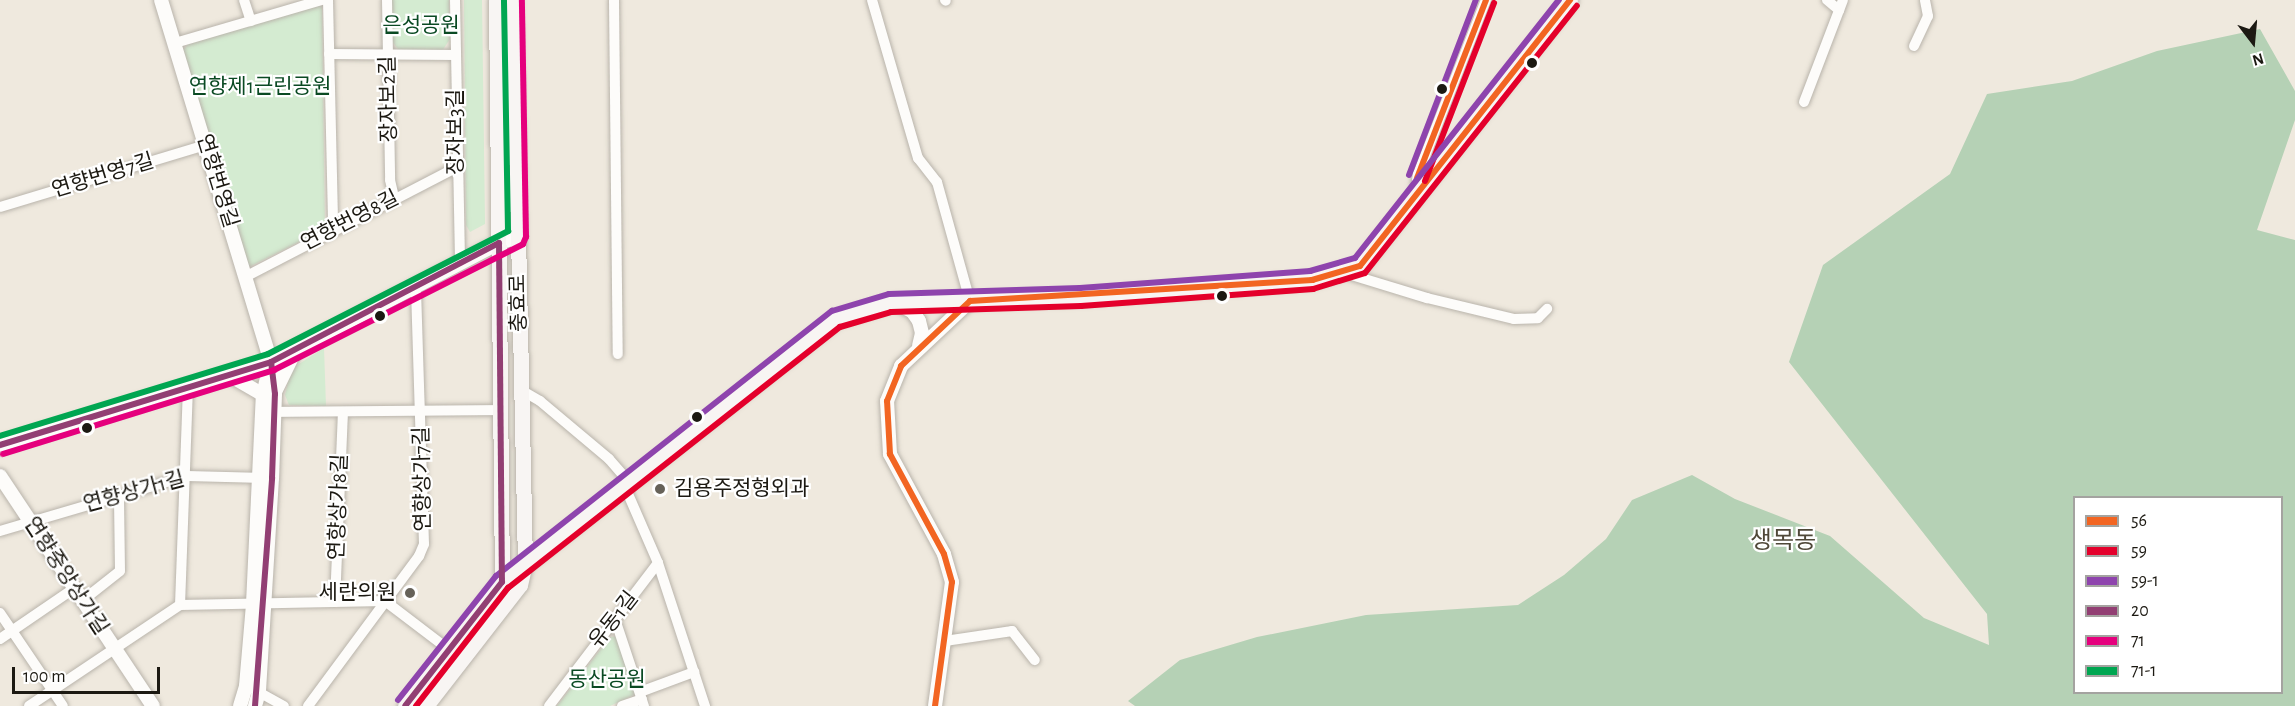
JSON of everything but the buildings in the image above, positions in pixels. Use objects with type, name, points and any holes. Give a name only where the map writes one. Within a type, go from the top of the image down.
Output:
[{"type":"main road","name":"충효로","points":[[496,0],[502,582]]},
{"type":"main road","name":"충효로","points":[[426,706],[520,585],[525,563],[513,0]]},
{"type":"main road","points":[[405,706],[502,582],[627,485],[819,328],[854,312],[896,303],[970,301],[1289,282],[1345,273],[1371,256],[1569,0]]},
{"type":"main road","points":[[526,526],[538,543],[552,543]]},
{"type":"street","name":"연향번영길","points":[[161,0],[247,276],[271,362],[259,604],[260,692],[255,706]]},
{"type":"street","points":[[244,0],[251,21]]},
{"type":"street","points":[[175,43],[322,0]]},
{"type":"street","points":[[328,0],[333,229]]},
{"type":"street","name":"장자보2길","points":[[387,0],[390,180],[394,197]]},
{"type":"street","name":"장자보3길","points":[[455,0],[455,168],[460,263]]},
{"type":"street","points":[[614,0],[618,354]]},
{"type":"street","points":[[872,0],[918,158],[937,182],[970,301],[919,346],[892,381],[886,401],[886,429],[895,465],[944,554],[952,582],[935,706]]},
{"type":"street","points":[[1415,200],[1418,174],[1486,0]]},
{"type":"street","points":[[1804,102],[1841,5],[1827,0]]},
{"type":"street","points":[[1914,46],[1928,16],[1925,0]]},
{"type":"street","points":[[329,54],[456,55]]},
{"type":"street","name":"연향번영7길","points":[[0,207],[205,145]]},
{"type":"street","name":"연향번영8길","points":[[247,276],[394,197],[455,168]]},
{"type":"street","points":[[0,445],[271,362],[499,243],[517,237]]},
{"type":"street","points":[[1345,273],[1427,298],[1514,319],[1538,318],[1547,309]]},
{"type":"street","name":"연향상가7길","points":[[308,706],[419,556],[424,544],[422,411],[416,287]]},
{"type":"street","points":[[896,303],[912,311],[919,321],[922,333],[919,346]]},
{"type":"street","points":[[229,375],[269,395],[295,351]]},
{"type":"street","points":[[180,605],[188,476],[188,387]]},
{"type":"street","points":[[521,390],[540,401],[609,459],[627,485],[658,563],[705,706]]},
{"type":"street","points":[[269,412],[501,410]]},
{"type":"street","name":"연향상가8길","points":[[335,603],[343,412]]},
{"type":"street","name":"연향중앙상가길","points":[[0,476],[151,705]]},
{"type":"street","name":"연향상가1길","points":[[0,531],[188,476],[266,478]]},
{"type":"street","points":[[82,601],[120,571],[119,496]]},
{"type":"street","name":"유동1길","points":[[549,706],[658,563]]},
{"type":"street","points":[[0,639],[73,589]]},
{"type":"street","points":[[29,706],[180,605],[385,601],[448,649]]},
{"type":"street","name":"연향번영길","points":[[240,706],[246,686],[259,604]]},
{"type":"street","points":[[0,613],[63,706]]},
{"type":"street","points":[[615,619],[642,699]]},
{"type":"street","points":[[945,641],[1012,631],[1035,660]]},
{"type":"street","points":[[622,706],[642,699],[694,672]]},
{"type":"street","points":[[246,686],[284,706]]},
{"type":"green space","name":"은성공원","points":[[392,0],[449,0],[450,39],[442,51],[400,52],[392,41]]},
{"type":"green space","points":[[464,0],[482,0],[485,224],[470,232],[466,225]]},
{"type":"green space","name":"연향제1근린공원","points":[[322,5],[325,229],[249,267],[182,51],[189,43]]},
{"type":"green space","points":[[2260,29],[2295,91],[2295,120],[2257,230],[2295,240],[2295,706],[1135,706],[1128,701],[1180,660],[1257,637],[1366,615],[1518,605],[1564,575],[1606,539],[1632,500],[1692,475],[1735,499],[1830,536],[1924,618],[1989,645],[1987,614],[1789,362],[1823,265],[1950,174],[1987,94],[2072,81],[2157,51]]},
{"type":"green space","points":[[324,348],[326,406],[289,405],[285,395],[291,369]]},
{"type":"green space","name":"동산공원","points":[[618,636],[638,693],[610,706],[557,706],[610,637]]},
{"type":"transit line","name":"71-1","points":[[0,436],[268,354],[508,231],[504,0]]},
{"type":"transit line","name":"71","points":[[3,454],[274,370],[523,244],[526,237],[522,0]]},
{"type":"transit line","name":"59-1","points":[[1409,175],[1476,0]]},
{"type":"transit line","name":"56","points":[[1417,178],[1486,0]]},
{"type":"transit line","name":"59-1","points":[[398,700],[496,576],[832,311],[889,294],[1080,288],[1310,271],[1355,258],[1559,0]]},
{"type":"transit line","name":"56","points":[[970,301],[1312,280],[1360,266],[1570,0]]},
{"type":"transit line","name":"59","points":[[1425,181],[1494,3]]},
{"type":"transit line","name":"59","points":[[416,706],[508,588],[840,327],[891,312],[1081,306],[1313,289],[1365,273],[1577,6]]},
{"type":"transit line","name":"20","points":[[0,445],[271,362],[499,243],[502,582],[405,706]]},
{"type":"transit line","name":"56","points":[[935,706],[952,582],[944,554],[890,454],[887,401],[901,366],[970,301]]},
{"type":"transit line","name":"20","points":[[255,706],[272,478],[275,394],[271,362]]},
{"type":"place","name":"김용주정형외과","points":[[660,489]]},
{"type":"place","name":"세란의원","points":[[410,593]]},
{"type":"district","name":"생목동","points":[[1783,542]]}]
